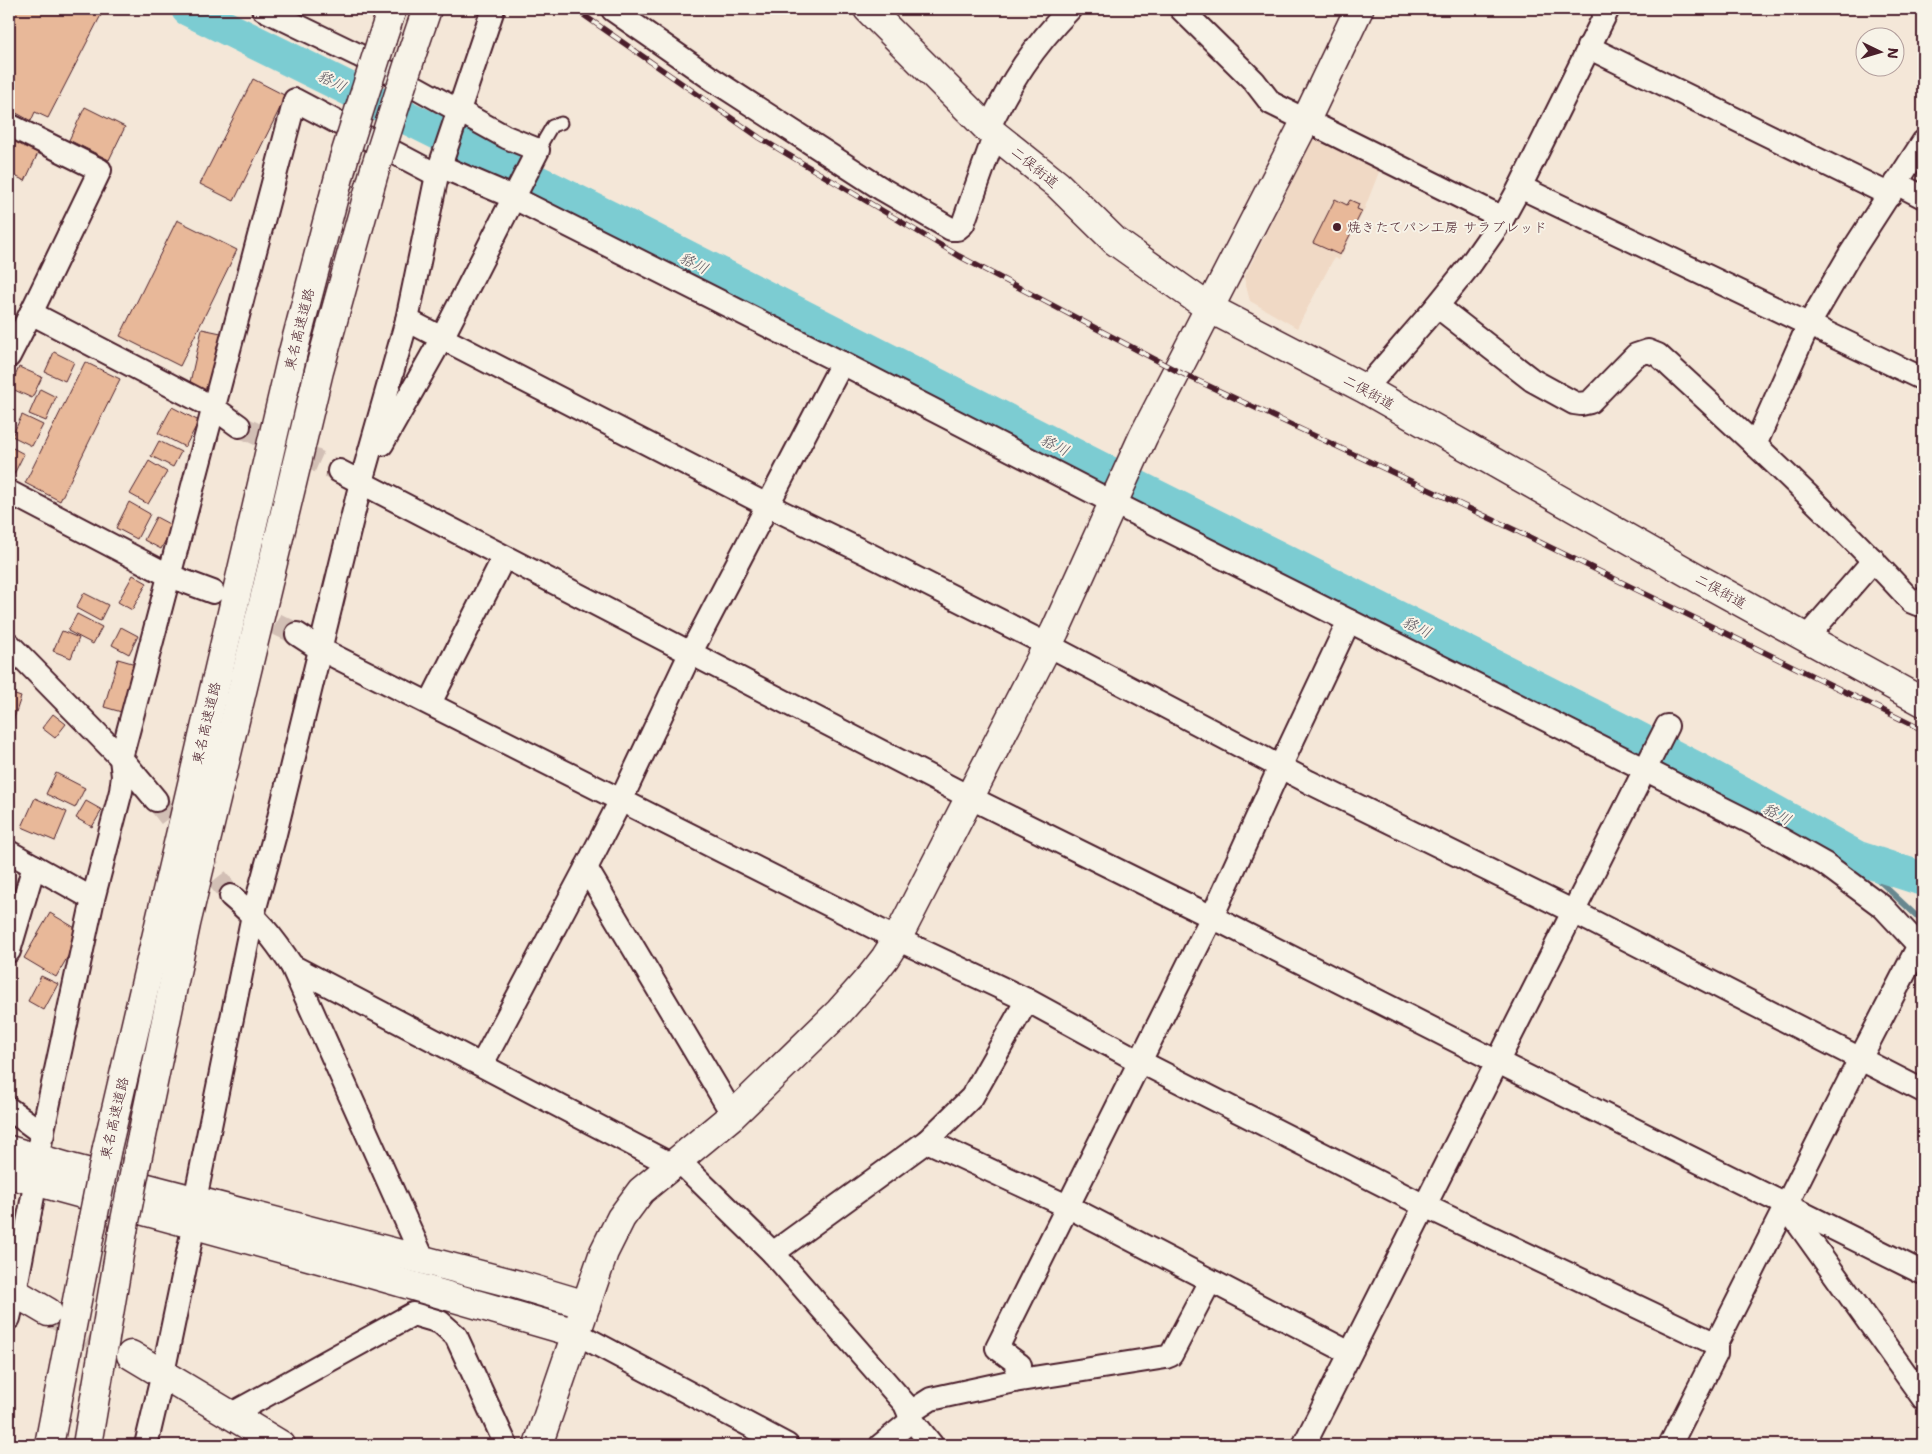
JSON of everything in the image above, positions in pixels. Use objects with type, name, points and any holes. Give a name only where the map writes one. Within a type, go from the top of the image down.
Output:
[{"type":"main road","name":"東名高速道路","points":[[49,1445],[107,1148],[292,356],[344,158],[392,9]]},
{"type":"main road","name":"東名高速道路","points":[[88,1445],[123,1231],[193,895],[319,371],[375,169],[427,9]]},
{"type":"main road","name":"二俣街道","points":[[868,9],[992,132],[1058,184],[1115,241],[1209,308],[1365,389],[1923,702]]},
{"type":"main road","points":[[538,1445],[604,1252],[621,1218],[641,1192],[733,1115],[838,1012],[871,976],[885,958],[896,939],[1048,645],[1132,459],[1306,120],[1359,9]]},
{"type":"main road","points":[[9,1150],[39,1158],[194,1212],[323,1260],[576,1333]]},
{"type":"main road","points":[[9,1174],[39,1158]]},
{"type":"main road","points":[[194,1212],[424,1261],[586,1304]]},
{"type":"main road","points":[[12,1290],[48,1312]]},
{"type":"main road","points":[[132,1355],[230,1415],[253,1438],[281,1445]]},
{"type":"street","points":[[263,9],[358,55],[536,153],[442,338],[364,477]]},
{"type":"street","points":[[146,1445],[163,1373],[253,915],[364,477],[407,320],[439,169],[493,9]]},
{"type":"street","points":[[612,9],[712,78],[882,189],[951,229],[957,229],[962,224],[1006,91],[1030,55],[1070,9]]},
{"type":"street","points":[[1181,9],[1254,81],[1271,103],[1502,218]]},
{"type":"street","points":[[1365,389],[1470,265],[1502,218],[1520,187],[1608,9]]},
{"type":"street","points":[[1588,47],[1893,189],[1923,197]]},
{"type":"street","points":[[9,1318],[12,1290],[93,899],[121,791],[123,776],[122,758],[295,100],[439,169],[513,198],[1646,769],[1754,824],[1825,864],[1883,908],[1921,947],[1860,1059],[1786,1205],[1716,1344],[1716,1354],[1670,1445]]},
{"type":"street","points":[[9,125],[100,170],[9,356]]},
{"type":"street","points":[[1756,445],[1809,324],[1923,142]]},
{"type":"street","points":[[1520,187],[1923,379]]},
{"type":"street","points":[[1437,306],[1532,380],[1574,403],[1590,402],[1636,355],[1648,351],[1658,355],[1756,445],[1874,560],[1912,602],[1917,604],[1923,598]]},
{"type":"street","points":[[31,313],[214,408],[239,426]]},
{"type":"street","points":[[407,320],[766,505],[1048,645],[1280,767],[1574,912],[1923,1091]]},
{"type":"street","points":[[482,1064],[621,800],[690,654],[766,505],[842,363]]},
{"type":"street","points":[[339,471],[364,477],[504,557],[969,797],[1212,917],[1496,1062],[1923,1273]]},
{"type":"street","points":[[9,492],[170,576],[213,592]]},
{"type":"street","points":[[430,703],[504,557]]},
{"type":"street","points":[[1806,638],[1874,560]]},
{"type":"street","points":[[1014,1382],[1020,1365],[997,1348],[1212,917],[1349,621]]},
{"type":"street","points":[[298,634],[320,649],[896,939],[1027,1000],[1139,1061],[1425,1206],[1716,1344]]},
{"type":"street","points":[[9,644],[122,758],[156,800]]},
{"type":"street","points":[[1304,1445],[1667,726]]},
{"type":"street","points":[[9,852],[93,899]]},
{"type":"street","points":[[9,951],[34,866]]},
{"type":"street","points":[[586,868],[733,1115]]},
{"type":"street","points":[[231,896],[271,934],[292,966],[424,1261]]},
{"type":"street","points":[[292,966],[675,1162],[773,1253],[905,1404],[911,1416],[932,1445]]},
{"type":"street","points":[[773,1253],[927,1141],[972,1097],[1027,1000]]},
{"type":"street","points":[[9,1109],[39,1158]]},
{"type":"street","points":[[927,1141],[1067,1206],[1350,1353]]},
{"type":"street","points":[[1786,1205],[1923,1398]]},
{"type":"street","points":[[881,1445],[931,1399],[1014,1382],[1171,1355],[1210,1281]]},
{"type":"street","points":[[230,1415],[413,1314],[440,1322],[456,1336],[506,1445]]},
{"type":"street","points":[[576,1333],[787,1445]]},
{"type":"lane","points":[[536,153],[547,131],[552,126],[561,123]]},
{"type":"shaded area","points":[[1322,136],[1381,167],[1364,210],[1339,260],[1334,258],[1297,328],[1250,301],[1244,278],[1313,139]]},
{"type":"building","points":[[9,9],[89,9],[101,15],[48,118],[35,112],[31,121],[9,109]]},
{"type":"building","points":[[253,79],[286,96],[234,201],[200,184]]},
{"type":"building","points":[[85,107],[125,127],[109,160],[69,140]]},
{"type":"building","points":[[14,138],[39,151],[25,181],[9,173],[9,149]]},
{"type":"building","name":"焼きたてパン工房 サラブレッド","points":[[1335,199],[1347,205],[1350,200],[1359,204],[1357,209],[1362,211],[1340,255],[1313,243]]},
{"type":"building","points":[[177,220],[237,250],[180,366],[120,336]]},
{"type":"building","points":[[202,329],[221,333],[208,391],[189,387]]},
{"type":"building","points":[[54,352],[74,362],[65,381],[45,372]]},
{"type":"building","points":[[85,362],[120,379],[60,501],[25,483]]},
{"type":"building","points":[[19,367],[42,377],[32,398],[10,388]]},
{"type":"building","points":[[40,389],[56,397],[46,421],[29,414]]},
{"type":"building","points":[[172,407],[199,421],[185,447],[158,433]]},
{"type":"building","points":[[22,415],[43,425],[32,446],[12,436]]},
{"type":"building","points":[[159,441],[181,452],[173,467],[151,456]]},
{"type":"building","points":[[9,446],[24,454],[12,478],[9,477]]},
{"type":"building","points":[[149,461],[167,472],[148,504],[130,494]]},
{"type":"building","points":[[129,502],[150,514],[137,539],[116,528]]},
{"type":"building","points":[[156,517],[173,526],[161,549],[144,540]]},
{"type":"building","points":[[133,575],[147,583],[132,610],[118,602]]},
{"type":"building","points":[[84,593],[108,605],[100,621],[76,608]]},
{"type":"building","points":[[77,614],[102,627],[93,644],[68,631]]},
{"type":"building","points":[[121,627],[138,636],[129,654],[112,645]]},
{"type":"building","points":[[62,631],[79,638],[71,658],[53,651]]},
{"type":"building","points":[[118,659],[139,665],[125,713],[104,707]]},
{"type":"building","points":[[9,693],[21,697],[9,733]]},
{"type":"building","points":[[53,714],[66,724],[55,738],[42,728]]},
{"type":"building","points":[[56,773],[85,788],[75,808],[46,794]]},
{"type":"building","points":[[35,798],[67,812],[55,841],[22,827]]},
{"type":"building","points":[[86,801],[102,810],[92,827],[76,818]]},
{"type":"building","points":[[50,913],[82,932],[56,977],[24,958]]},
{"type":"building","points":[[41,976],[58,984],[44,1010],[28,1001]]},
{"type":"building","points":[[9,1225],[16,1229],[9,1242]]},
{"type":"waterway","name":"貉川","points":[[188,9],[626,226],[1097,467],[1631,735],[1699,770],[1858,858],[1923,879]]},
{"type":"waterway","points":[[1858,858],[1873,875],[1923,922]]},
{"type":"tunnel","points":[[239,426],[339,471]]},
{"type":"tunnel","points":[[246,609],[297,634]]},
{"type":"tunnel","points":[[156,800],[231,896]]},
{"type":"tunnel","points":[[53,1314],[131,1355]]},
{"type":"railway","points":[[575,9],[760,138],[959,256],[1177,371],[1517,531],[1923,730]]},
{"type":"place","name":"焼きたてパン工房 サラブレッド","points":[[1337,227]]}]
